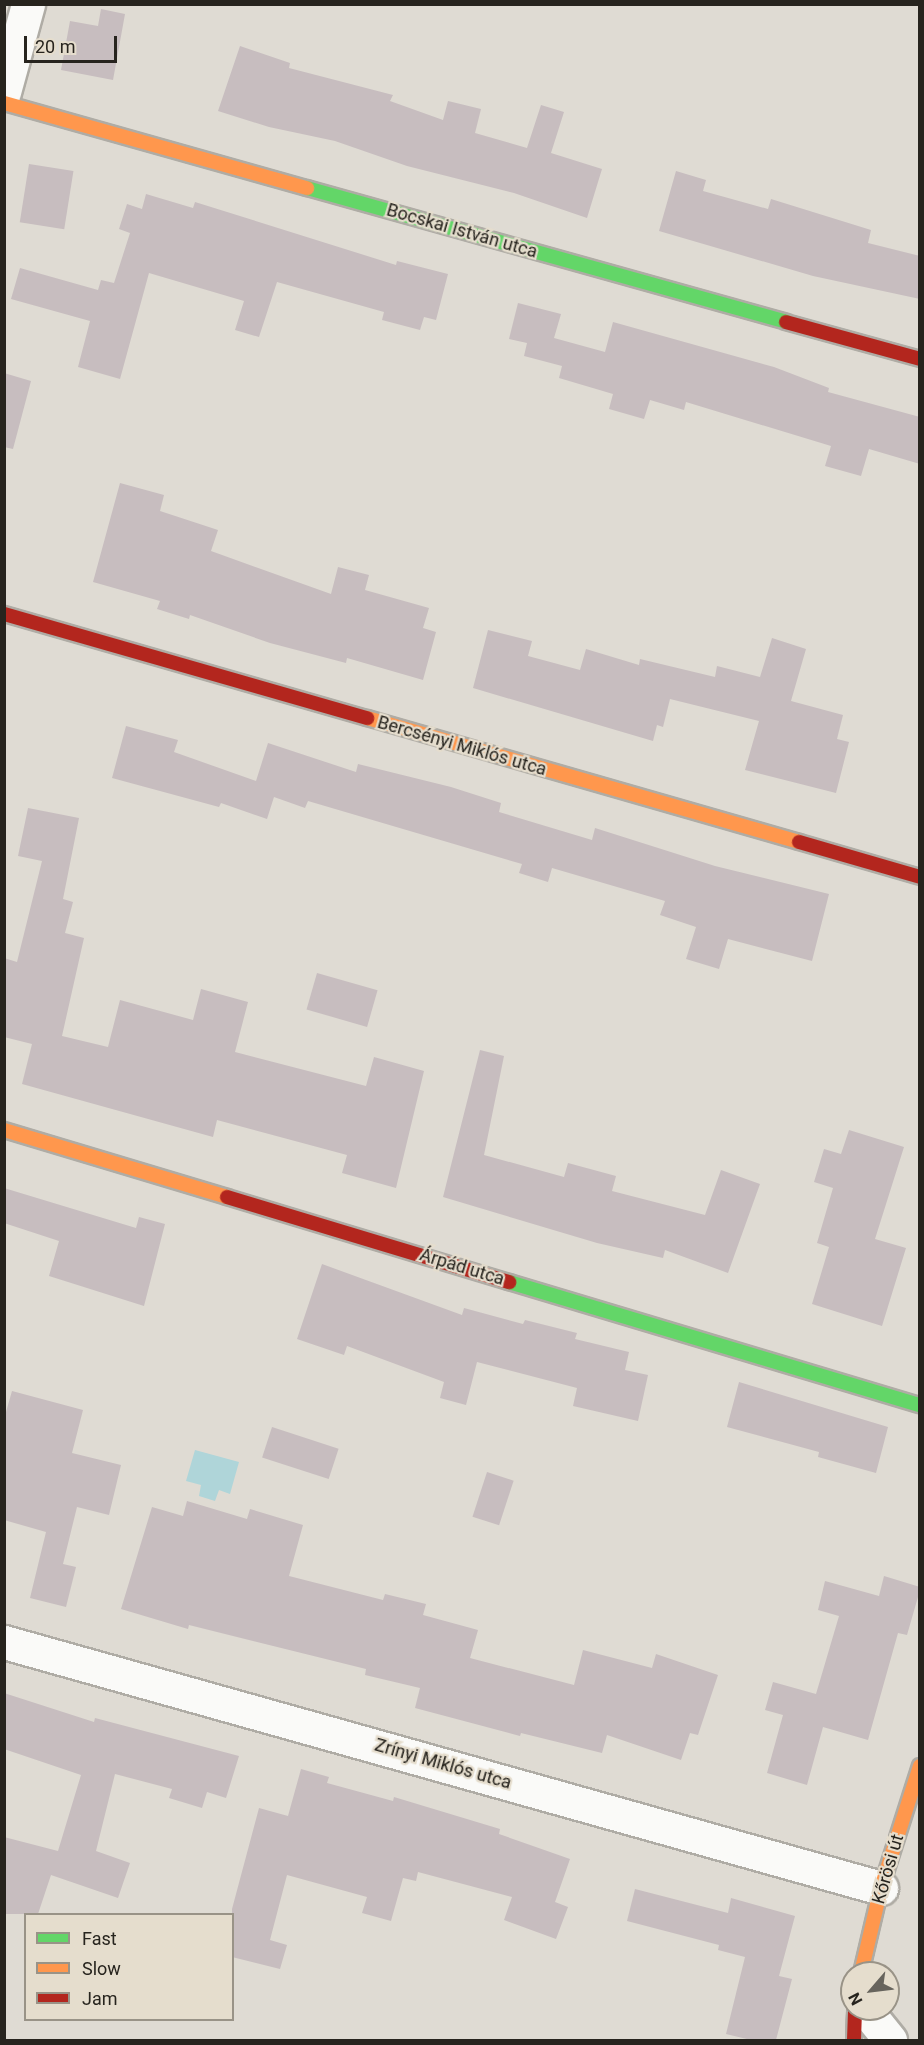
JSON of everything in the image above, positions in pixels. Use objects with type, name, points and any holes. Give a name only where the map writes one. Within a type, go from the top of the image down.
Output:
[{"type":"street","points":[[4,92],[28,4]]},
{"type":"street","name":"Bocskai István utca","points":[[4,104],[920,359]]},
{"type":"street","name":"Bercsényi Miklós utca","points":[[4,614],[920,878]]},
{"type":"street","name":"Árpád utca","points":[[4,1130],[920,1405]]},
{"type":"street","name":"Zrínyi Miklós utca","points":[[4,1642],[881,1888]]},
{"type":"street","name":"Kőrösi út","points":[[864,1961],[881,1888],[920,1766]]},
{"type":"street","points":[[854,2040],[855,2021]]},
{"type":"street","points":[[875,2021],[891,2040]]},
{"type":"water","points":[[195,1450],[239,1462],[230,1494],[219,1490],[215,1501],[199,1496],[201,1485],[186,1481]]},
{"type":"building","points":[[101,9],[125,14],[113,80],[61,70],[70,21],[98,26]]},
{"type":"building","points":[[240,46],[290,63],[289,68],[393,95],[390,101],[443,120],[448,101],[481,109],[475,133],[527,148],[541,105],[564,112],[551,153],[602,169],[587,218],[514,193],[407,166],[335,141],[269,127],[218,111]]},
{"type":"building","points":[[29,164],[73,171],[64,229],[20,222]]},
{"type":"building","points":[[676,171],[706,180],[703,191],[768,209],[771,199],[871,230],[868,243],[920,256],[920,299],[813,276],[659,231]]},
{"type":"building","points":[[146,194],[193,208],[195,202],[396,265],[397,261],[448,274],[436,320],[424,317],[420,330],[382,320],[384,312],[277,282],[259,337],[235,330],[244,301],[149,273],[120,379],[78,367],[90,321],[11,299],[20,268],[98,290],[101,280],[114,283],[130,233],[119,229],[127,204],[142,209]]},
{"type":"building","points":[[518,303],[561,314],[554,338],[605,352],[613,322],[774,367],[829,388],[828,392],[920,417],[920,464],[869,449],[861,476],[825,466],[831,446],[686,402],[684,410],[650,400],[644,419],[609,409],[613,394],[559,378],[562,366],[524,356],[527,343],[509,339]]},
{"type":"building","points":[[4,373],[31,381],[13,449],[4,447]]},
{"type":"building","points":[[120,483],[164,495],[160,511],[218,530],[211,551],[331,594],[338,567],[369,575],[365,590],[429,608],[423,628],[436,632],[423,680],[347,658],[346,663],[270,643],[190,615],[189,619],[157,609],[160,601],[93,582]]},
{"type":"building","points":[[488,630],[532,641],[528,656],[580,670],[586,649],[639,665],[640,659],[715,677],[717,666],[760,677],[772,638],[806,649],[791,701],[843,715],[837,739],[849,742],[836,793],[745,770],[759,721],[670,699],[663,727],[657,725],[653,741],[473,688]]},
{"type":"building","points":[[126,726],[178,740],[174,752],[256,781],[268,743],[356,772],[358,764],[451,787],[501,803],[499,812],[592,840],[595,828],[715,866],[829,894],[812,961],[728,939],[719,969],[686,959],[696,927],[660,915],[665,901],[552,868],[548,882],[519,873],[522,864],[308,801],[305,808],[274,797],[267,819],[221,803],[219,807],[112,778]]},
{"type":"building","points":[[28,808],[79,818],[63,899],[73,902],[65,933],[84,938],[62,1036],[108,1047],[120,1000],[193,1020],[201,989],[248,1002],[235,1052],[366,1086],[374,1057],[424,1071],[396,1188],[342,1173],[347,1155],[217,1120],[213,1137],[22,1084],[32,1044],[4,1037],[4,958],[17,962],[42,861],[18,856]]},
{"type":"building","points":[[317,973],[378,990],[367,1027],[307,1010]]},
{"type":"building","points":[[480,1050],[504,1056],[484,1155],[564,1177],[568,1163],[616,1176],[612,1191],[705,1215],[721,1170],[760,1184],[728,1273],[665,1250],[663,1258],[597,1243],[443,1197]]},
{"type":"building","points":[[849,1130],[904,1147],[875,1239],[906,1248],[882,1326],[812,1304],[829,1247],[817,1243],[833,1188],[814,1182],[824,1149],[841,1154]]},
{"type":"building","points":[[4,1188],[136,1228],[139,1217],[165,1224],[144,1306],[49,1276],[59,1241],[4,1223]]},
{"type":"building","points":[[322,1264],[462,1315],[464,1308],[523,1324],[525,1320],[577,1333],[575,1339],[629,1352],[625,1370],[648,1375],[638,1421],[573,1406],[577,1388],[477,1362],[466,1405],[440,1398],[444,1382],[347,1346],[344,1355],[297,1339]]},
{"type":"building","points":[[739,1382],[888,1427],[876,1473],[818,1457],[819,1452],[727,1427]]},
{"type":"building","points":[[12,1391],[83,1410],[72,1453],[121,1465],[109,1515],[77,1507],[63,1564],[76,1567],[66,1607],[30,1598],[46,1532],[4,1520],[4,1419]]},
{"type":"building","points":[[272,1427],[339,1449],[329,1479],[262,1457]]},
{"type":"building","points":[[487,1472],[514,1481],[499,1525],[472,1517]]},
{"type":"building","points":[[187,1501],[247,1519],[250,1509],[303,1525],[289,1576],[383,1600],[385,1594],[426,1604],[423,1615],[478,1630],[470,1658],[574,1685],[583,1650],[652,1668],[656,1654],[718,1675],[698,1735],[690,1733],[681,1760],[607,1735],[602,1753],[521,1733],[520,1736],[415,1708],[420,1688],[365,1675],[366,1669],[189,1625],[188,1629],[121,1609],[152,1507],[183,1516]]},
{"type":"building","points":[[884,1576],[920,1587],[920,1590],[907,1635],[898,1633],[868,1740],[823,1727],[807,1785],[767,1773],[783,1715],[765,1710],[773,1682],[816,1694],[839,1616],[818,1610],[825,1581],[879,1596]]},
{"type":"building","points":[[4,1693],[94,1722],[95,1718],[239,1756],[226,1798],[207,1792],[202,1808],[169,1798],[172,1789],[115,1774],[96,1851],[130,1863],[118,1898],[51,1875],[38,1913],[4,1914],[4,1837],[58,1851],[81,1775],[4,1749]]},
{"type":"building","points":[[301,1769],[329,1777],[327,1783],[393,1801],[394,1797],[500,1829],[499,1834],[570,1859],[555,1902],[568,1907],[556,1939],[504,1920],[512,1897],[418,1872],[416,1881],[403,1878],[391,1921],[362,1913],[367,1897],[287,1875],[270,1940],[287,1945],[280,1969],[234,1958],[234,1913],[232,1909],[259,1808],[288,1816]]},
{"type":"building","points":[[635,1889],[728,1913],[731,1898],[795,1916],[779,1976],[792,1979],[776,2040],[751,2040],[726,2034],[745,1957],[718,1950],[719,1945],[627,1921]]},
{"type":"traffic: fast","points":[[307,188],[786,322]]},
{"type":"traffic: fast","points":[[509,1282],[920,1405]]},
{"type":"traffic: slow","points":[[4,103],[307,188]]},
{"type":"traffic: slow","points":[[367,718],[799,842]]},
{"type":"traffic: slow","points":[[4,1130],[227,1197]]},
{"type":"traffic: slow","points":[[864,1961],[881,1888],[920,1766]]},
{"type":"traffic: jam","points":[[786,322],[920,359]]},
{"type":"traffic: jam","points":[[4,614],[367,718]]},
{"type":"traffic: jam","points":[[799,842],[920,877]]},
{"type":"traffic: jam","points":[[227,1197],[509,1282]]},
{"type":"traffic: jam","points":[[854,2040],[855,2021]]}]
